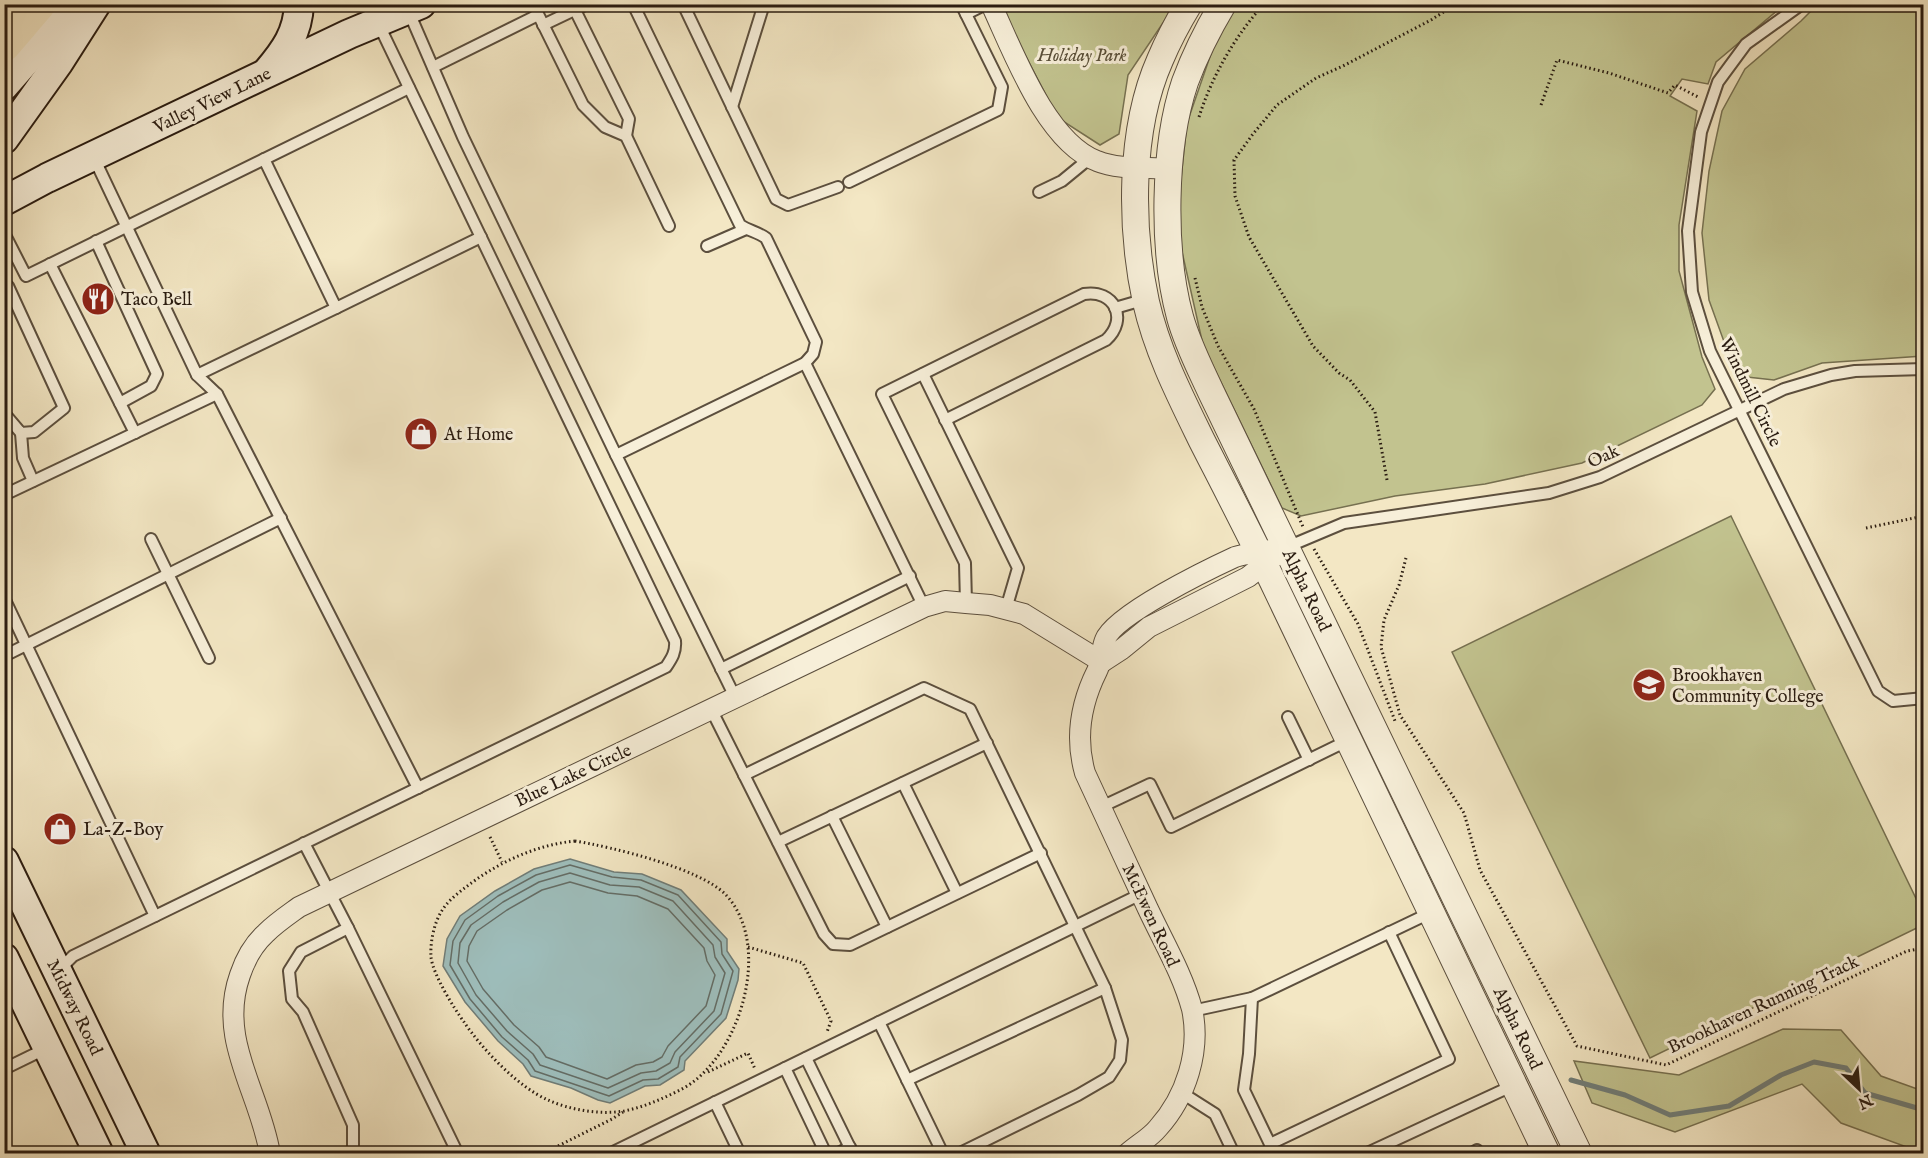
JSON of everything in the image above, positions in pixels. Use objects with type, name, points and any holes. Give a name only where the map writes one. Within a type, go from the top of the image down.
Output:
[{"type":"highway","points":[[4,45],[37,7]]},
{"type":"main road","points":[[4,86],[76,4]]},
{"type":"main road","points":[[4,139],[60,62],[96,4]]},
{"type":"main road","points":[[266,73],[287,48],[298,18],[299,4]]},
{"type":"main road","name":"Valley View Lane","points":[[4,201],[266,73],[373,14],[415,7]]},
{"type":"main road","name":"Midway Road","points":[[4,861],[146,1154]]},
{"type":"main road","points":[[4,958],[12,997],[48,1047],[99,1154]]},
{"type":"main road","points":[[12,997],[57,971]]},
{"type":"street","points":[[992,4],[1032,92],[1051,122],[1072,146],[1090,158],[1114,165],[1170,169]]},
{"type":"street","name":"Alpha Road","points":[[1189,4],[1159,62],[1152,82],[1142,123],[1136,167],[1136,220],[1146,299],[1164,361],[1547,1154]]},
{"type":"street","name":"Alpha Road","points":[[1223,4],[1211,24],[1185,84],[1175,123],[1170,169],[1168,241],[1172,285],[1180,318],[1194,354],[1579,1154]]},
{"type":"street","points":[[1102,662],[1149,627],[1248,577],[1261,559],[1287,548]]},
{"type":"street","name":"Blue Lake Circle","points":[[270,1154],[268,1137],[239,1054],[233,1029],[232,1009],[236,986],[252,950],[265,934],[299,907],[328,891],[924,607],[945,601],[1005,609],[1024,614],[1102,662]]},
{"type":"street","name":"McEwen Road","points":[[1102,662],[1083,704],[1080,756],[1085,773],[1179,976],[1192,1011],[1193,1053],[1189,1076],[1182,1093],[1174,1108],[1157,1129],[1126,1154]]},
{"type":"lane","points":[[533,4],[583,105],[604,127],[626,136]]},
{"type":"lane","points":[[433,67],[541,20],[587,4]]},
{"type":"lane","points":[[616,455],[805,363],[816,349],[814,336],[766,238],[740,225],[633,4]]},
{"type":"lane","points":[[696,4],[684,7],[776,199],[788,205],[844,184],[998,110],[1002,87],[963,9],[986,4]]},
{"type":"lane","points":[[732,107],[764,4]]},
{"type":"lane","name":"Windmill Circle","points":[[1802,4],[1746,44],[1718,82],[1701,132],[1688,231],[1692,292],[1710,351],[1878,691],[1893,701],[1923,698]]},
{"type":"lane","points":[[415,7],[433,67],[463,138],[735,697]]},
{"type":"lane","points":[[575,10],[629,119],[626,136],[667,223]]},
{"type":"lane","points":[[57,971],[73,956],[666,667],[676,649],[675,641],[373,14]]},
{"type":"lane","points":[[21,433],[33,432],[64,408],[6,286],[409,88]]},
{"type":"lane","points":[[94,157],[197,375],[217,394],[418,788]]},
{"type":"lane","points":[[1039,192],[1062,181],[1090,158]]},
{"type":"lane","points":[[264,159],[336,308]]},
{"type":"lane","points":[[707,246],[746,229]]},
{"type":"lane","points":[[4,233],[26,276]]},
{"type":"lane","points":[[197,375],[481,237]]},
{"type":"lane","points":[[96,241],[157,374],[151,386],[120,403]]},
{"type":"lane","points":[[50,264],[135,433]]},
{"type":"lane","points":[[945,420],[1106,340],[1116,327],[1118,320],[1115,308],[1107,298],[1100,294],[1084,294],[882,394],[965,563],[966,603]]},
{"type":"lane","points":[[1115,308],[1146,299]]},
{"type":"lane","points":[[805,363],[924,607]]},
{"type":"lane","name":"Oak","points":[[1287,548],[1344,523],[1549,493],[1600,477],[1740,408],[1784,389],[1831,375],[1855,371],[1923,369]]},
{"type":"lane","points":[[922,374],[1018,568],[1005,609]]},
{"type":"lane","points":[[4,495],[217,394]]},
{"type":"lane","points":[[4,413],[21,433],[23,458],[33,481]]},
{"type":"lane","points":[[4,656],[281,518]]},
{"type":"lane","points":[[151,539],[209,658]]},
{"type":"lane","points":[[721,669],[910,576]]},
{"type":"lane","points":[[4,597],[155,916]]},
{"type":"lane","points":[[744,775],[924,688],[970,709],[1077,926],[1105,988],[1122,1040],[1120,1060],[1109,1077],[1078,1095],[958,1154]]},
{"type":"lane","points":[[711,709],[824,934],[833,944],[850,945],[1041,853]]},
{"type":"lane","points":[[1288,717],[1309,760]]},
{"type":"lane","points":[[1101,807],[1150,784],[1171,827],[1349,740]]},
{"type":"lane","points":[[778,842],[987,743]]},
{"type":"lane","points":[[903,783],[957,893]]},
{"type":"lane","points":[[832,816],[887,927]]},
{"type":"lane","points":[[304,843],[458,1154]]},
{"type":"lane","points":[[609,1154],[1141,894]]},
{"type":"lane","points":[[1192,1011],[1252,998],[1432,912]]},
{"type":"lane","points":[[348,928],[301,952],[289,971],[292,999],[303,1012],[353,1125],[353,1154]]},
{"type":"lane","points":[[1252,998],[1249,1054],[1244,1090],[1272,1149],[1449,1059],[1389,932]]},
{"type":"lane","points":[[907,1080],[1105,988]]},
{"type":"lane","points":[[879,1022],[943,1154]]},
{"type":"lane","points":[[4,1069],[48,1047]]},
{"type":"lane","points":[[806,1058],[852,1150],[837,1154]]},
{"type":"lane","points":[[785,1068],[826,1154]]},
{"type":"lane","points":[[1365,1154],[1514,1084]]},
{"type":"lane","points":[[1182,1093],[1215,1114],[1234,1154]]},
{"type":"lane","points":[[715,1102],[740,1154]]},
{"type":"lane","points":[[1470,1154],[1477,1150],[1479,1154]]},
{"type":"path","points":[[1199,118],[1211,83],[1238,36],[1264,4]]},
{"type":"path","points":[[1387,480],[1375,412],[1350,380],[1339,373],[1313,346],[1249,237],[1235,196],[1234,160],[1277,105],[1316,78],[1431,20],[1456,4]]},
{"type":"path","points":[[1540,105],[1557,60],[1668,93],[1675,85],[1689,93]]},
{"type":"path","points":[[1195,276],[1202,307],[1218,346],[1258,417],[1295,513]]},
{"type":"path","points":[[1866,528],[1923,516]]},
{"type":"path","name":"Brookhaven Running Track","points":[[1406,558],[1399,585],[1384,620],[1381,647],[1400,715],[1464,813],[1480,870],[1577,1046],[1666,1065],[1907,951],[1923,948]]},
{"type":"path","points":[[490,837],[502,862]]},
{"type":"path","points":[[705,1073],[732,1034],[739,1018],[747,977],[748,947],[742,921],[724,893],[700,879],[665,864],[619,850],[575,841],[561,843],[502,862],[461,891],[442,909],[432,940],[431,959],[442,986],[477,1041],[526,1086],[547,1100],[578,1109],[605,1112],[624,1111],[667,1096],[688,1086],[705,1073],[748,1053],[755,1069]]},
{"type":"path","points":[[748,947],[803,963],[831,1021],[826,1034]]},
{"type":"path","points":[[542,1154],[624,1111]]},
{"type":"green space","name":"Holiday Park","points":[[1003,5],[1175,5],[1128,75],[1119,134],[1100,145],[1058,118],[1013,32]]},
{"type":"green space","points":[[1234,5],[1784,5],[1716,62],[1708,84],[1682,79],[1670,96],[1697,111],[1679,225],[1679,271],[1702,357],[1715,389],[1702,405],[1582,463],[1485,484],[1395,496],[1301,516],[1282,508],[1203,345],[1176,225],[1187,123],[1222,22]]},
{"type":"green space","points":[[1817,5],[1923,5],[1923,356],[1822,363],[1774,380],[1747,377],[1727,350],[1709,300],[1702,233],[1709,171],[1722,111],[1745,69]]},
{"type":"green space","points":[[1731,516],[1923,913],[1923,925],[1650,1058],[1452,652]]},
{"type":"green space","points":[[1783,1029],[1841,1030],[1881,1076],[1923,1091],[1923,1153],[1841,1123],[1802,1084],[1675,1132],[1592,1103],[1574,1061],[1679,1075]]},
{"type":"water","points":[[570,859],[614,872],[642,874],[681,890],[727,939],[727,951],[739,969],[738,980],[726,1018],[685,1061],[684,1070],[660,1085],[645,1086],[610,1103],[531,1076],[523,1064],[498,1041],[465,1002],[443,966],[447,939],[460,916],[495,891],[534,869]]},
{"type":"waterway","points":[[1571,1080],[1625,1095],[1670,1115],[1729,1106],[1781,1075],[1814,1062],[1846,1068],[1865,1093],[1924,1110]]},
{"type":"place","name":"Taco Bell","points":[[98,299]]},
{"type":"place","name":"At Home","points":[[421,434]]},
{"type":"place","name":"Brookhaven Community College","points":[[1649,685]]},
{"type":"place","name":"La-Z-Boy","points":[[60,829]]}]
